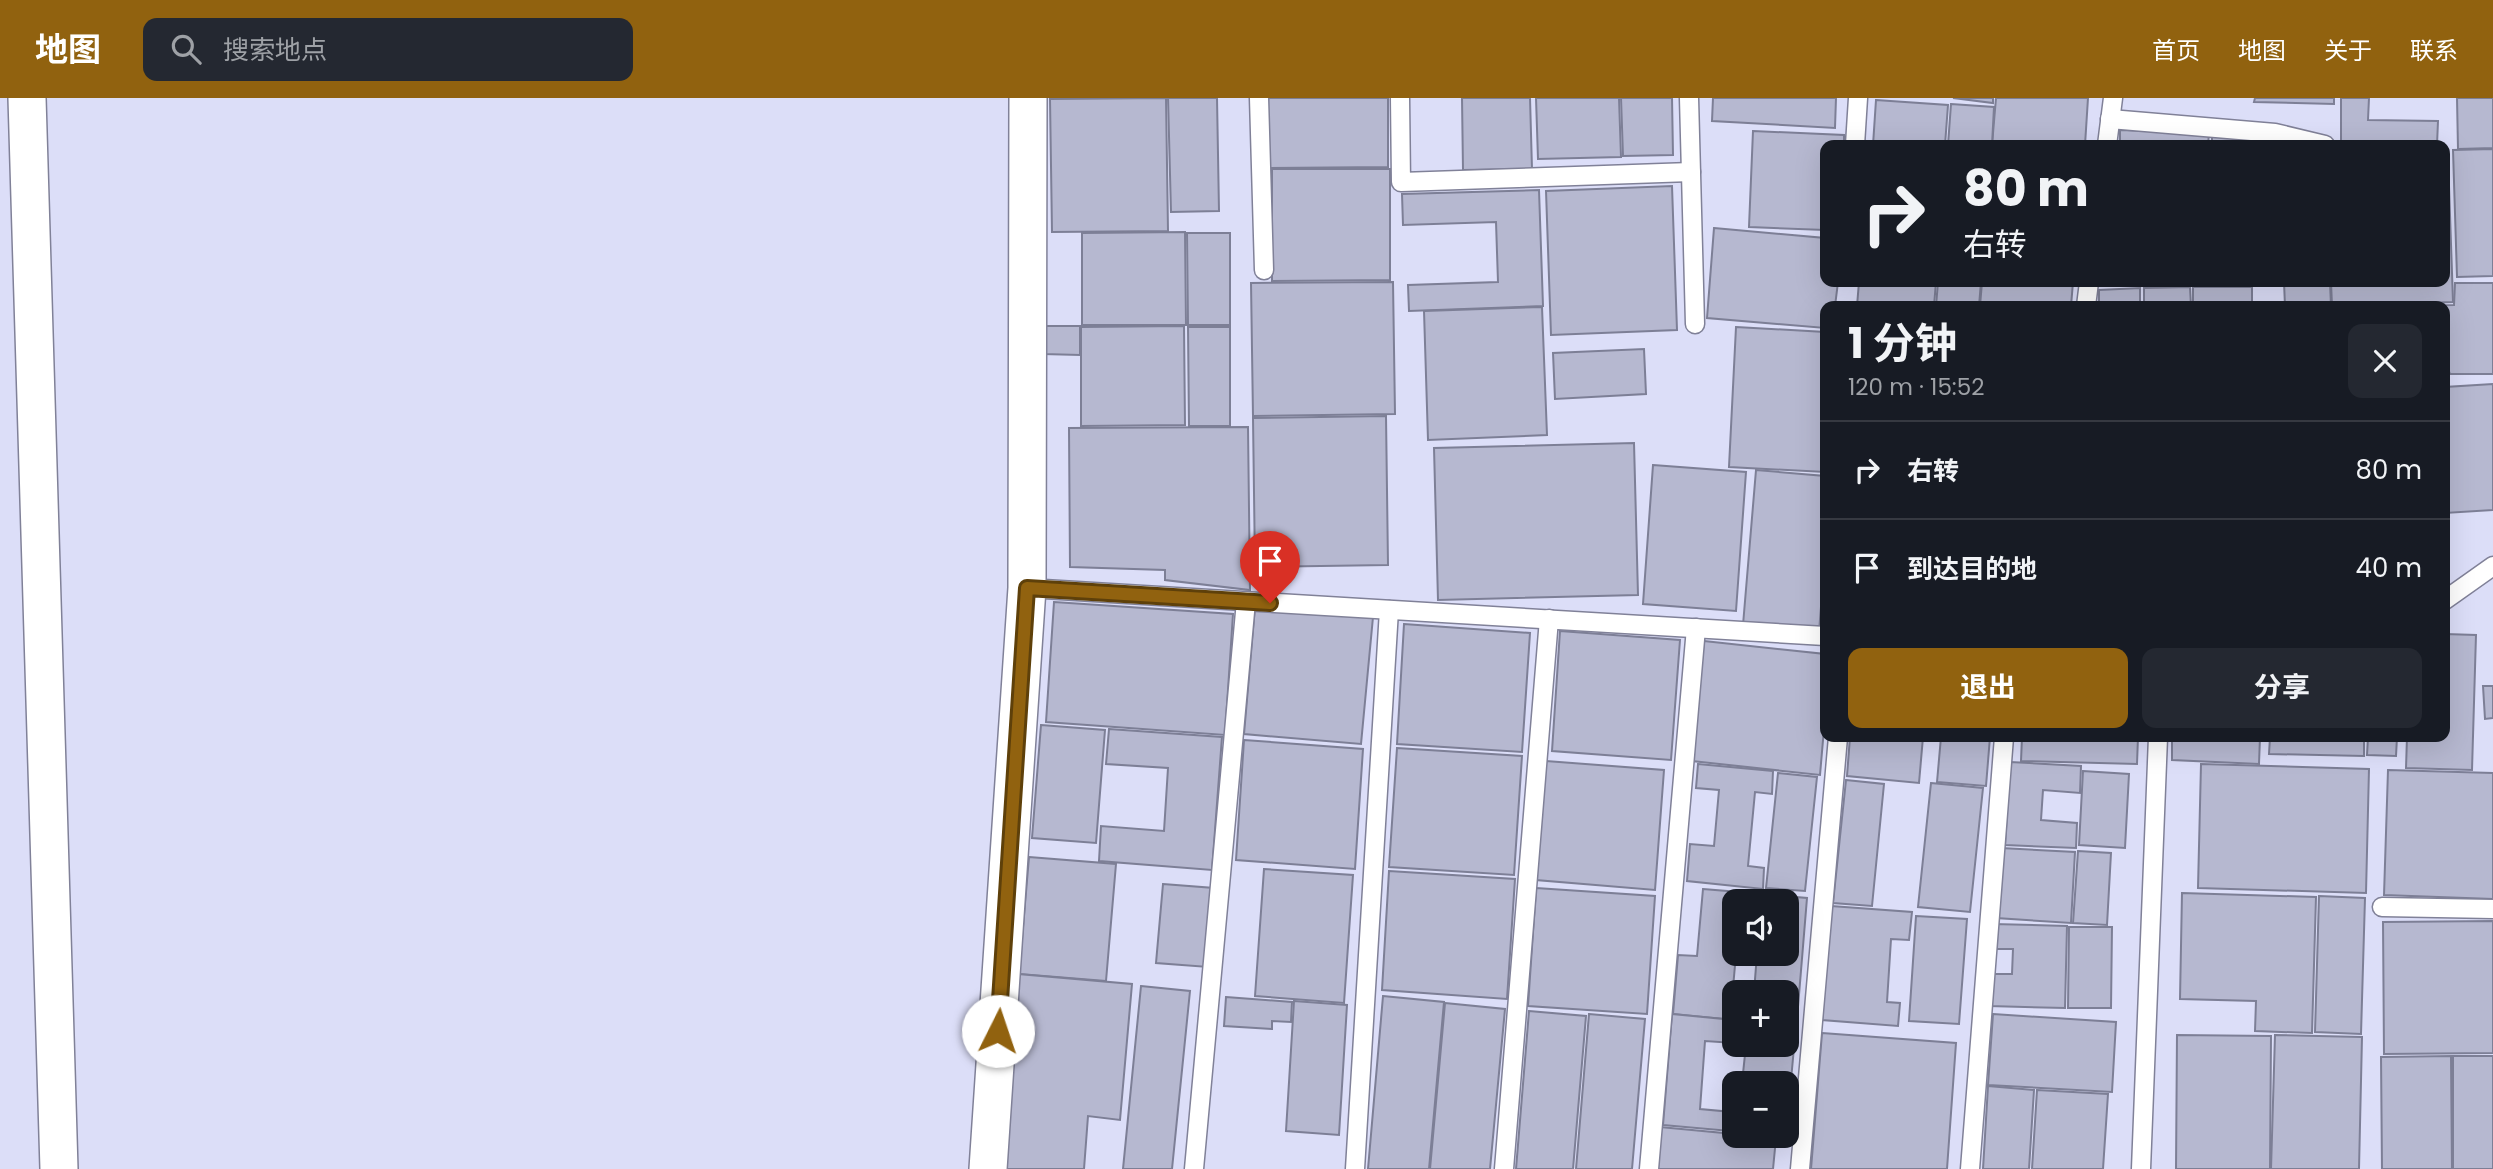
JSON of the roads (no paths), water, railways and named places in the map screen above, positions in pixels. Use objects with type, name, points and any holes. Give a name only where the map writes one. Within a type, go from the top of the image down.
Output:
[{"type":"street","points":[[27,98],[59,1169]]},
{"type":"street","points":[[988,1169],[1027,588],[1028,98]]},
{"type":"lane","points":[[1259,98],[1264,271]]},
{"type":"lane","points":[[1400,98],[1401,182],[1692,172]]},
{"type":"lane","points":[[1689,98],[1695,324]]},
{"type":"lane","points":[[1855,140],[1858,98]]},
{"type":"lane","points":[[2108,140],[2113,98]]},
{"type":"lane","points":[[2110,119],[2275,133],[2304,140]]},
{"type":"lane","points":[[2450,596],[2493,566]]},
{"type":"lane","points":[[1027,588],[1820,636]]},
{"type":"lane","points":[[1194,1169],[1246,601]]},
{"type":"lane","points":[[1355,1169],[1389,610]]},
{"type":"lane","points":[[1504,1169],[1549,619]]},
{"type":"lane","points":[[1649,1169],[1696,628]]},
{"type":"lane","points":[[1800,1169],[1838,742]]},
{"type":"lane","points":[[1970,1169],[2004,742]]},
{"type":"lane","points":[[2141,1169],[2158,742]]},
{"type":"lane","points":[[2382,907],[2493,909]]}]
